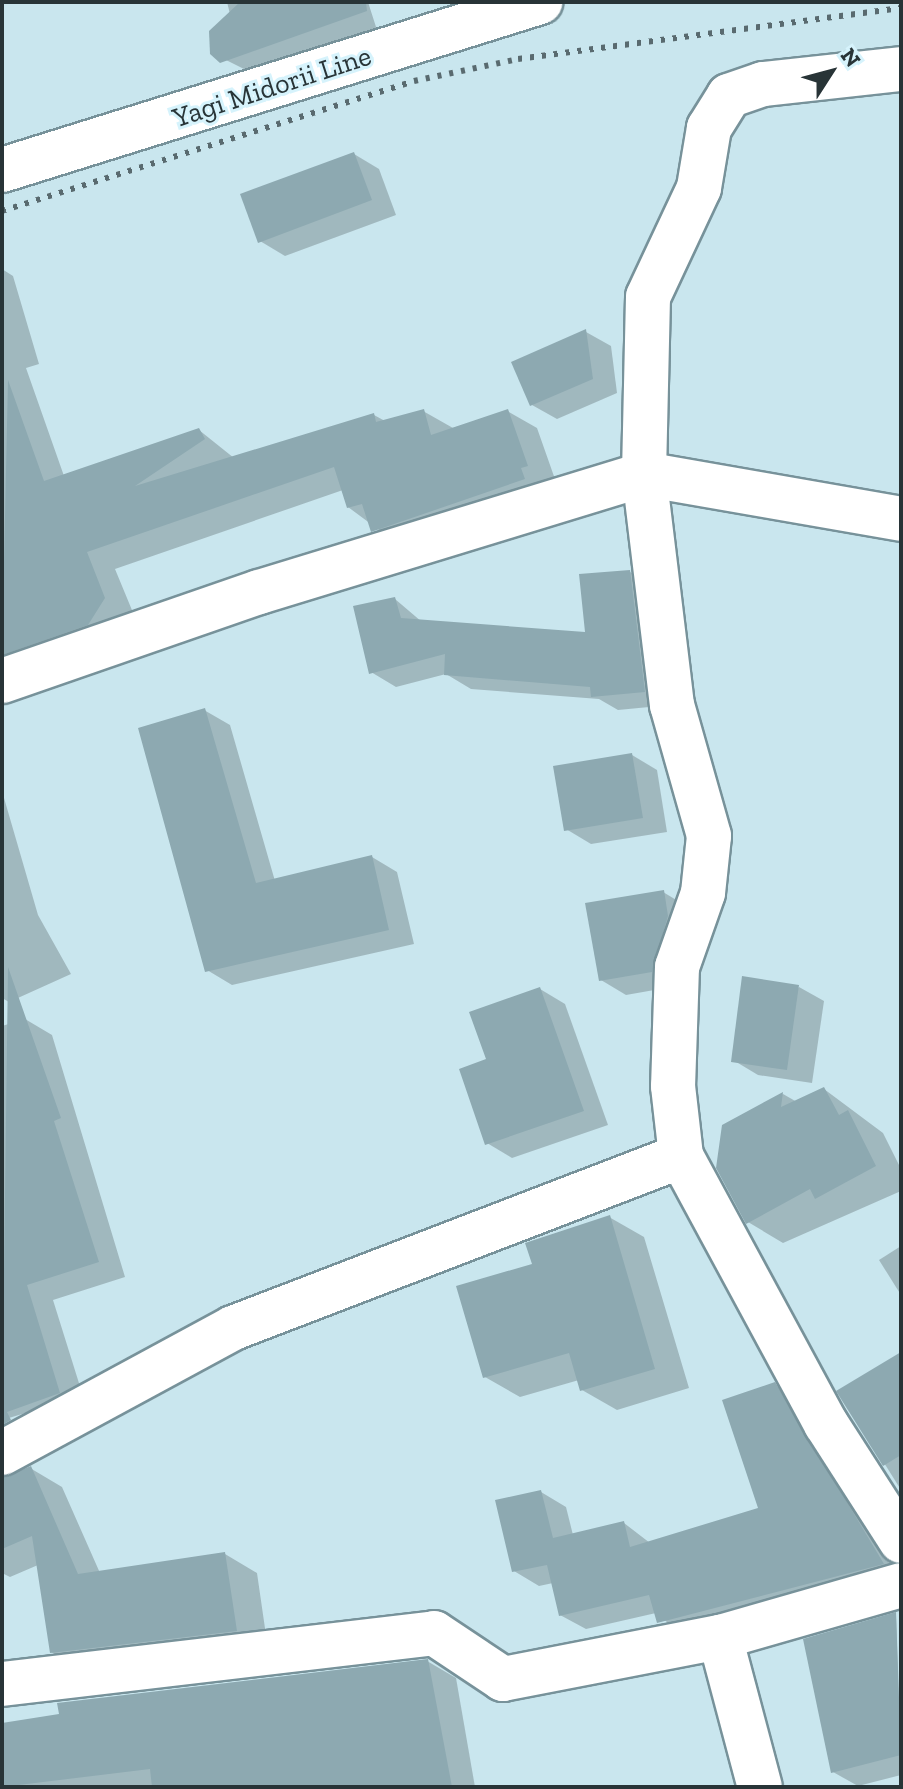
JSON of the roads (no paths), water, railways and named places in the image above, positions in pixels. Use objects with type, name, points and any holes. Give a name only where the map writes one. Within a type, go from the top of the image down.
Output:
[{"type":"street","name":"Yagi Midorii Line","points":[[2,170],[540,2]]},
{"type":"street","points":[[901,69],[763,84],[729,96],[709,128],[699,188],[648,297],[644,474],[672,705],[709,836],[703,893],[677,967],[673,1086],[681,1156],[826,1424],[901,1541]]},
{"type":"street","points":[[2,681],[259,592],[644,474],[901,519]]},
{"type":"street","points":[[2,1453],[233,1328],[681,1156]]},
{"type":"street","points":[[2,1684],[434,1633],[503,1679],[720,1637],[901,1585]]},
{"type":"street","points":[[720,1637],[760,1787]]},
{"type":"railway","points":[[2,211],[414,81],[518,59],[901,8]]}]
